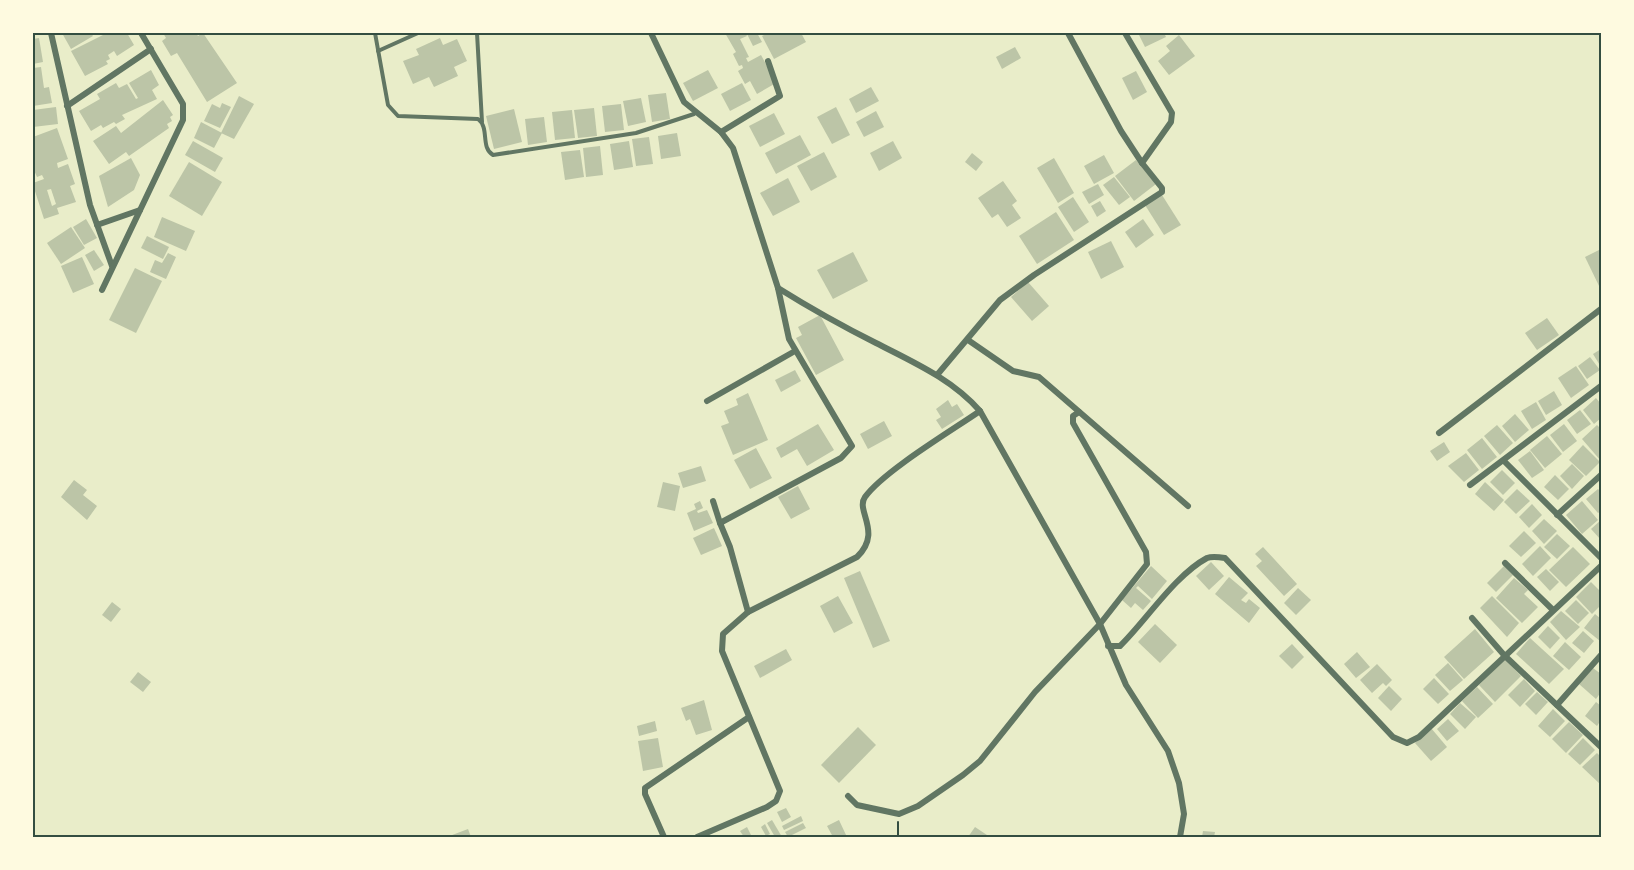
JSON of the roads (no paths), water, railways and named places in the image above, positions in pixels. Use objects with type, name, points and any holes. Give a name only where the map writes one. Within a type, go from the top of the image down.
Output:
[{"type":"street","points":[[51,33],[97,225],[112,267]]},
{"type":"street","points":[[102,290],[183,120],[183,104],[141,33]]},
{"type":"street","points":[[651,33],[679,93],[694,114],[721,132],[733,148],[778,288],[789,339],[852,446],[841,458],[720,523]]},
{"type":"street","points":[[937,375],[1009,294],[1162,192],[1162,188],[1121,131],[1068,33]]},
{"type":"street","points":[[1125,33],[1172,118],[1142,163]]},
{"type":"street","points":[[67,106],[151,49]]},
{"type":"street","points":[[721,132],[780,96],[768,61]]},
{"type":"street","points":[[97,225],[140,210]]},
{"type":"street","points":[[778,288],[821,314],[937,375],[967,396],[980,411],[1100,624],[1126,685],[1168,751],[1179,783],[1184,814],[1180,837]]},
{"type":"street","points":[[1438,434],[1601,309]]},
{"type":"street","points":[[968,340],[1013,371],[1039,377],[1188,506]]},
{"type":"street","points":[[707,401],[795,351]]},
{"type":"street","points":[[1470,485],[1601,386]]},
{"type":"street","points":[[697,837],[767,807],[779,796],[780,791],[721,642],[728,627],[748,612],[858,557],[864,550],[869,536],[863,505],[865,497],[892,473],[980,411]]},
{"type":"street","points":[[848,796],[857,805],[899,814],[939,793],[980,761],[1035,692],[1100,624],[1147,564],[1148,558],[1072,423],[1073,416],[1078,412]]},
{"type":"street","points":[[1504,461],[1601,558]]},
{"type":"street","points":[[1557,515],[1601,475]]},
{"type":"street","points":[[714,501],[748,612]]},
{"type":"street","points":[[1108,646],[1120,646],[1138,624],[1195,567],[1209,557],[1225,558],[1393,737],[1407,743],[1419,737],[1601,566]]},
{"type":"street","points":[[1504,563],[1553,610]]},
{"type":"street","points":[[1472,618],[1504,655],[1600,744]]},
{"type":"street","points":[[1557,705],[1601,655]]},
{"type":"street","points":[[664,837],[645,794],[645,788],[749,717]]},
{"type":"lane","points":[[375,33],[388,105],[399,116],[478,119],[482,122]]},
{"type":"lane","points":[[378,51],[418,33]]},
{"type":"lane","points":[[477,33],[482,122],[487,149],[493,155],[636,133],[694,114]]}]
